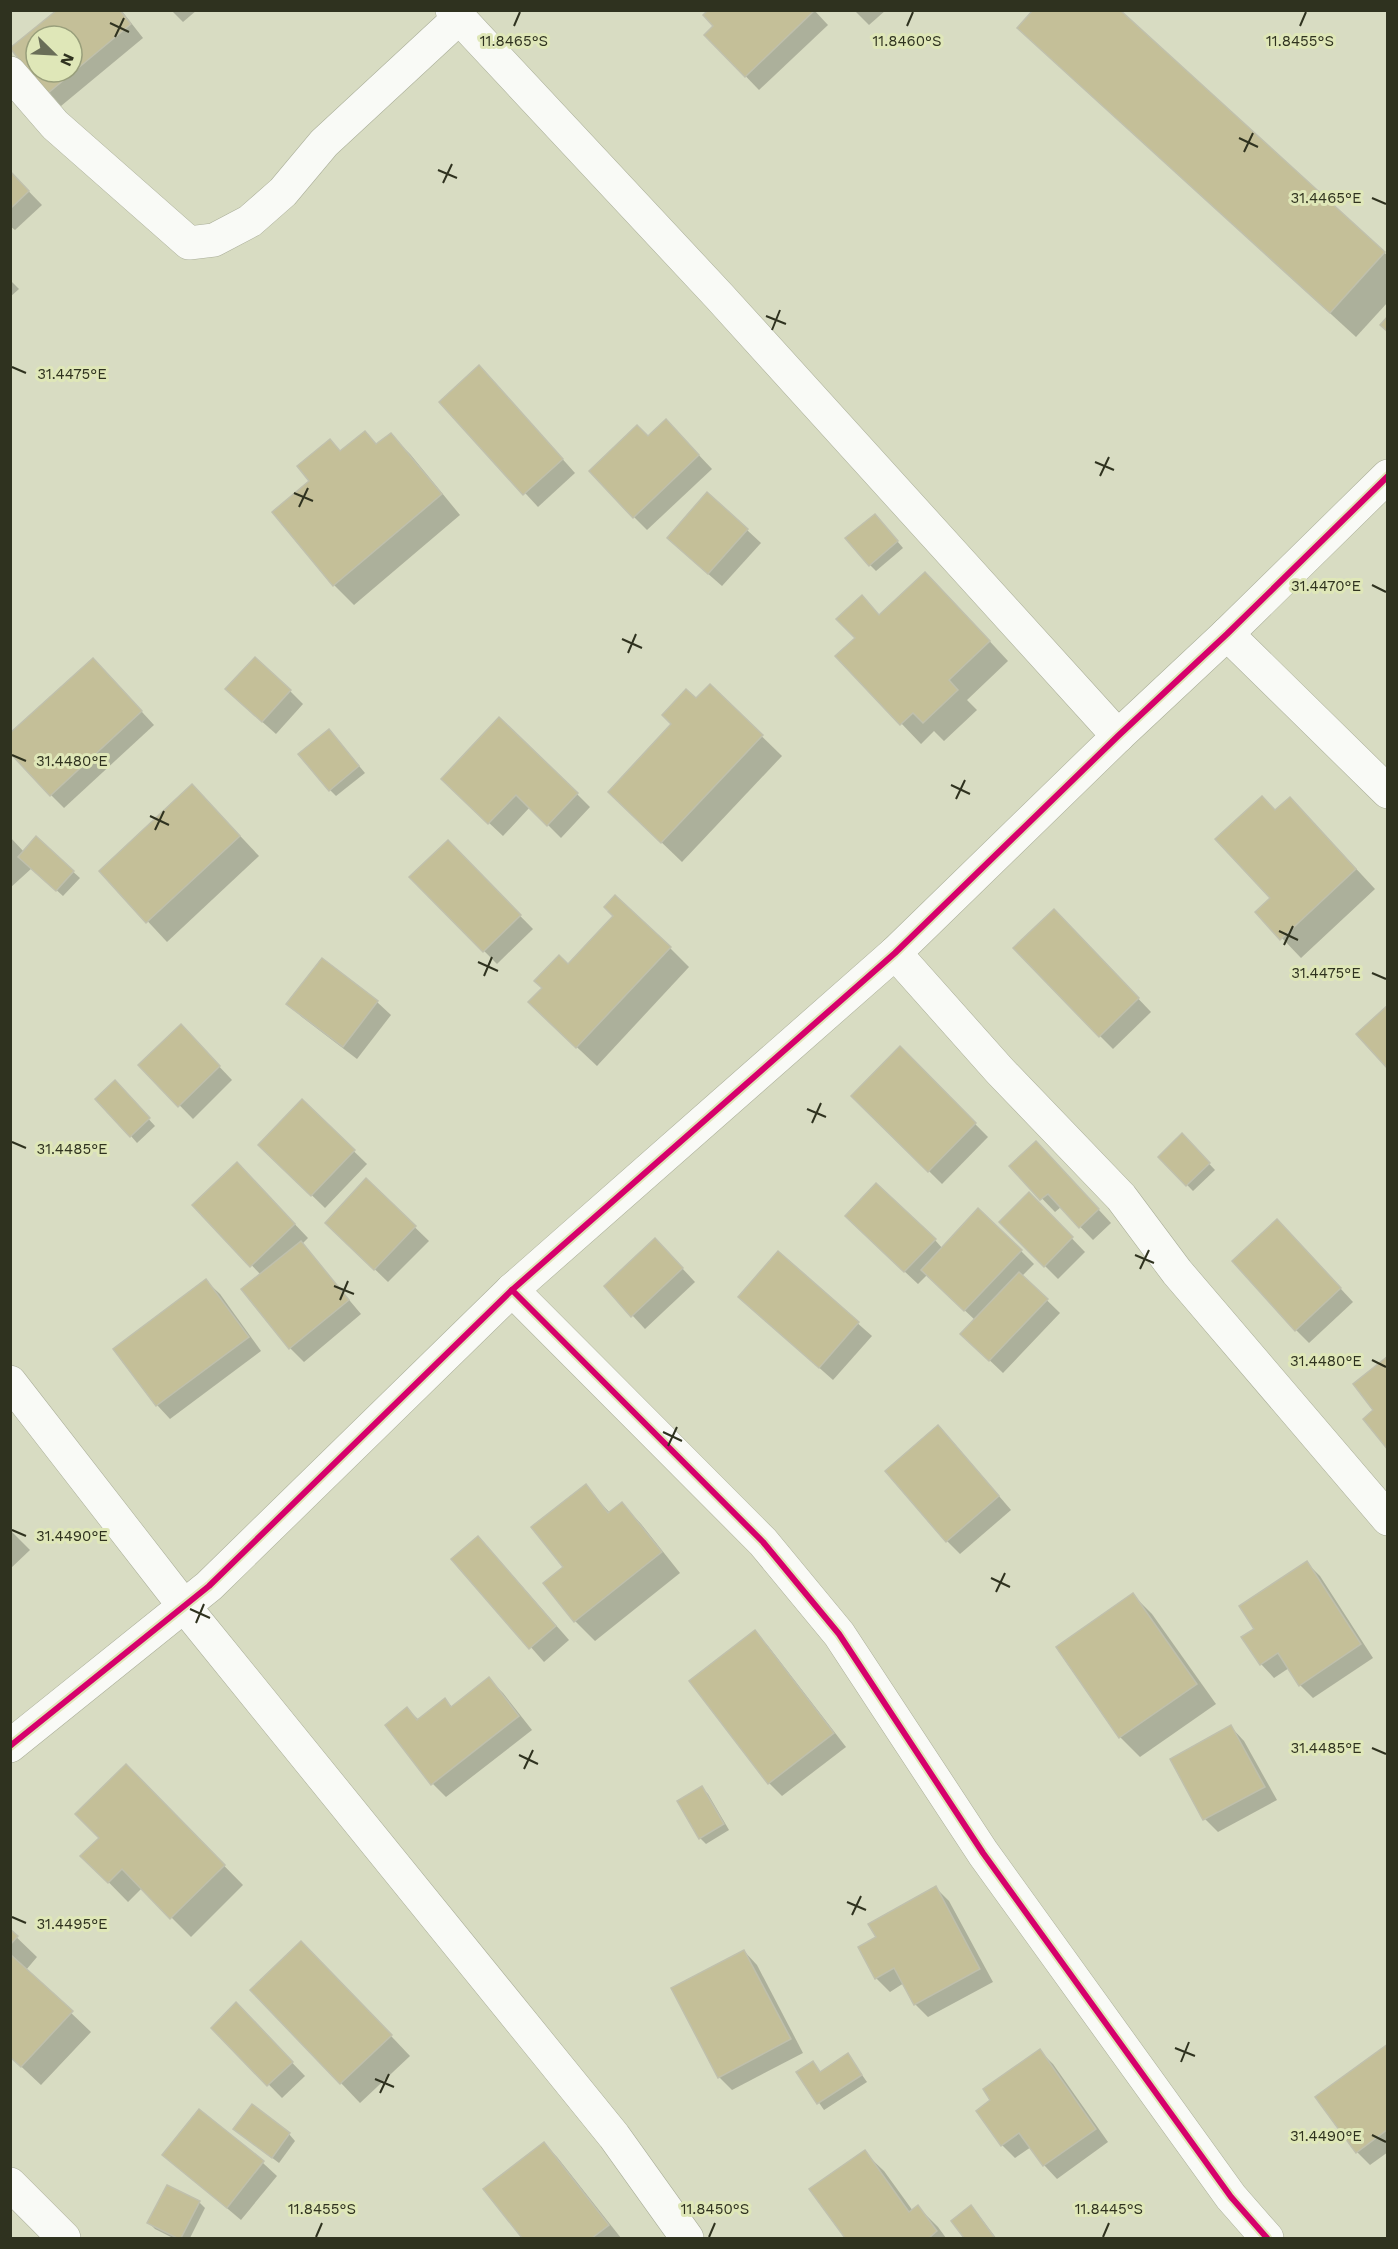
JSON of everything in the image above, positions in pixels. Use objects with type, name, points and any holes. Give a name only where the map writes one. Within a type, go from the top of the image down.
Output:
[{"type":"street","points":[[10,72],[55,124],[189,243],[214,240],[249,221],[283,192],[324,143],[456,14],[719,296],[1118,736]]},
{"type":"street","points":[[10,1746],[209,1587],[512,1290],[895,952],[1227,634],[1388,476]]},
{"type":"street","points":[[1227,634],[1388,792]]},
{"type":"street","points":[[895,952],[1000,1071],[1121,1197],[1177,1272],[1388,1519]]},
{"type":"street","points":[[512,1290],[763,1542],[839,1634],[983,1853],[1231,2197],[1267,2238]]},
{"type":"street","points":[[10,1382],[184,1606],[614,2136],[687,2238]]},
{"type":"street","points":[[10,2184],[64,2238]]},
{"type":"building","points":[[57,10],[120,10],[131,24],[84,63],[84,24],[40,24]]},
{"type":"building","points":[[708,10],[815,10],[745,77],[704,35],[713,26],[703,15]]},
{"type":"building","points":[[1033,10],[1120,10],[1385,252],[1330,313],[1017,28]]},
{"type":"building","points":[[24,37],[24,65],[10,48]]},
{"type":"building","points":[[39,84],[59,84],[47,94]]},
{"type":"building","points":[[10,171],[29,191],[10,209]]},
{"type":"building","points":[[1388,316],[1388,332],[1380,325]]},
{"type":"building","points":[[479,365],[563,459],[523,495],[439,402]]},
{"type":"building","points":[[666,419],[699,455],[633,518],[589,471],[637,425],[648,436]]},
{"type":"building","points":[[365,431],[376,444],[391,433],[442,494],[333,586],[272,512],[309,481],[297,466],[330,439],[340,451]]},
{"type":"building","points":[[707,492],[748,529],[708,574],[667,538]]},
{"type":"building","points":[[875,514],[898,541],[869,566],[845,538]]},
{"type":"building","points":[[925,572],[990,641],[949,680],[958,690],[923,723],[913,713],[900,725],[835,656],[855,638],[836,619],[862,595],[879,615]]},
{"type":"building","points":[[255,657],[291,690],[262,722],[225,689]]},
{"type":"building","points":[[93,658],[142,711],[50,796],[10,753],[10,733]]},
{"type":"building","points":[[710,684],[763,735],[661,843],[608,792],[671,724],[662,715],[686,689],[696,698]]},
{"type":"building","points":[[499,717],[578,793],[547,826],[516,795],[488,824],[441,779]]},
{"type":"building","points":[[329,729],[359,766],[329,791],[298,754]]},
{"type":"building","points":[[192,784],[240,836],[146,923],[99,871]]},
{"type":"building","points":[[1262,796],[1275,810],[1290,797],[1356,869],[1280,940],[1255,912],[1270,898],[1215,839]]},
{"type":"building","points":[[36,836],[74,871],[56,891],[18,857]]},
{"type":"building","points":[[448,840],[521,915],[483,952],[409,877]]},
{"type":"building","points":[[615,895],[671,947],[576,1048],[528,1002],[542,988],[534,981],[559,955],[568,964],[613,916],[604,907]]},
{"type":"building","points":[[1054,909],[1139,998],[1099,1037],[1013,948]]},
{"type":"building","points":[[322,958],[378,1001],[343,1047],[286,1004]]},
{"type":"building","points":[[1388,1005],[1388,1069],[1356,1034]]},
{"type":"building","points":[[181,1024],[220,1066],[178,1107],[138,1065]]},
{"type":"building","points":[[900,1046],[976,1123],[928,1172],[851,1096]]},
{"type":"building","points":[[115,1080],[150,1118],[130,1137],[95,1099]]},
{"type":"building","points":[[302,1099],[355,1150],[311,1196],[258,1145]]},
{"type":"building","points":[[1182,1133],[1210,1163],[1186,1186],[1158,1157]]},
{"type":"building","points":[[1036,1141],[1099,1209],[1079,1228],[1048,1194],[1040,1200],[1009,1166]]},
{"type":"building","points":[[237,1162],[295,1224],[250,1267],[192,1205]]},
{"type":"building","points":[[366,1178],[416,1226],[374,1270],[325,1223]]},
{"type":"building","points":[[876,1183],[936,1239],[904,1272],[845,1216]]},
{"type":"building","points":[[1029,1192],[1073,1237],[1044,1267],[999,1222]]},
{"type":"building","points":[[978,1208],[1022,1250],[964,1311],[921,1270]]},
{"type":"building","points":[[1277,1219],[1341,1288],[1295,1331],[1232,1261]]},
{"type":"building","points":[[655,1238],[683,1268],[631,1317],[604,1286]]},
{"type":"building","points":[[301,1241],[349,1300],[289,1349],[241,1289]]},
{"type":"building","points":[[778,1251],[859,1322],[819,1368],[738,1297]]},
{"type":"building","points":[[1019,1272],[1048,1299],[989,1361],[960,1334]]},
{"type":"building","points":[[206,1279],[249,1337],[156,1406],[113,1349]]},
{"type":"building","points":[[1388,1356],[1388,1450],[1363,1419],[1373,1410],[1353,1384]]},
{"type":"building","points":[[938,1425],[999,1496],[946,1542],[885,1471]]},
{"type":"building","points":[[586,1484],[608,1513],[622,1502],[662,1552],[574,1622],[543,1583],[563,1567],[531,1527]]},
{"type":"building","points":[[478,1536],[556,1626],[529,1649],[451,1559]]},
{"type":"building","points":[[1307,1561],[1361,1644],[1299,1686],[1278,1653],[1260,1665],[1241,1637],[1254,1629],[1239,1606]]},
{"type":"building","points":[[1133,1593],[1197,1684],[1119,1738],[1056,1647]]},
{"type":"building","points":[[755,1630],[834,1733],[768,1784],[689,1681]]},
{"type":"building","points":[[489,1677],[519,1716],[431,1785],[385,1725],[407,1707],[417,1720],[445,1698],[451,1707]]},
{"type":"building","points":[[1231,1725],[1265,1787],[1203,1820],[1170,1759]]},
{"type":"building","points":[[126,1764],[225,1865],[170,1919],[122,1869],[108,1883],[80,1856],[99,1838],[75,1814]]},
{"type":"building","points":[[702,1786],[724,1824],[699,1839],[677,1801]]},
{"type":"building","points":[[936,1886],[980,1969],[914,2005],[894,1968],[875,1979],[858,1947],[876,1937],[868,1924]]},
{"type":"building","points":[[10,1929],[18,1936],[10,1945]]},
{"type":"building","points":[[301,1941],[392,2035],[340,2084],[250,1990]]},
{"type":"building","points":[[744,1950],[791,2039],[718,2078],[671,1988]]},
{"type":"building","points":[[10,1954],[73,2011],[21,2067],[10,2057]]},
{"type":"building","points":[[236,2002],[293,2062],[267,2086],[211,2028]]},
{"type":"building","points":[[1388,2044],[1388,2129],[1356,2153],[1315,2097]]},
{"type":"building","points":[[1040,2049],[1096,2129],[1043,2166],[1019,2133],[1001,2146],[976,2111],[990,2100],[983,2089]]},
{"type":"building","points":[[848,2053],[862,2075],[817,2104],[796,2072],[813,2061],[820,2072]]},
{"type":"building","points":[[252,2104],[290,2133],[272,2158],[233,2129]]},
{"type":"building","points":[[199,2109],[264,2161],[227,2208],[162,2155]]},
{"type":"building","points":[[544,2142],[609,2225],[592,2238],[522,2238],[483,2189]]},
{"type":"building","points":[[865,2150],[909,2212],[918,2205],[937,2231],[929,2238],[845,2238],[809,2189]]},
{"type":"building","points":[[167,2185],[200,2201],[181,2238],[147,2223]]},
{"type":"building","points":[[971,2205],[995,2238],[964,2238],[951,2221]]},
{"type":"cycle path","points":[[10,1746],[209,1586],[512,1290],[895,953],[1388,476]]},
{"type":"cycle path","points":[[512,1290],[763,1542],[839,1634],[983,1853],[1231,2197],[1267,2238]]}]
